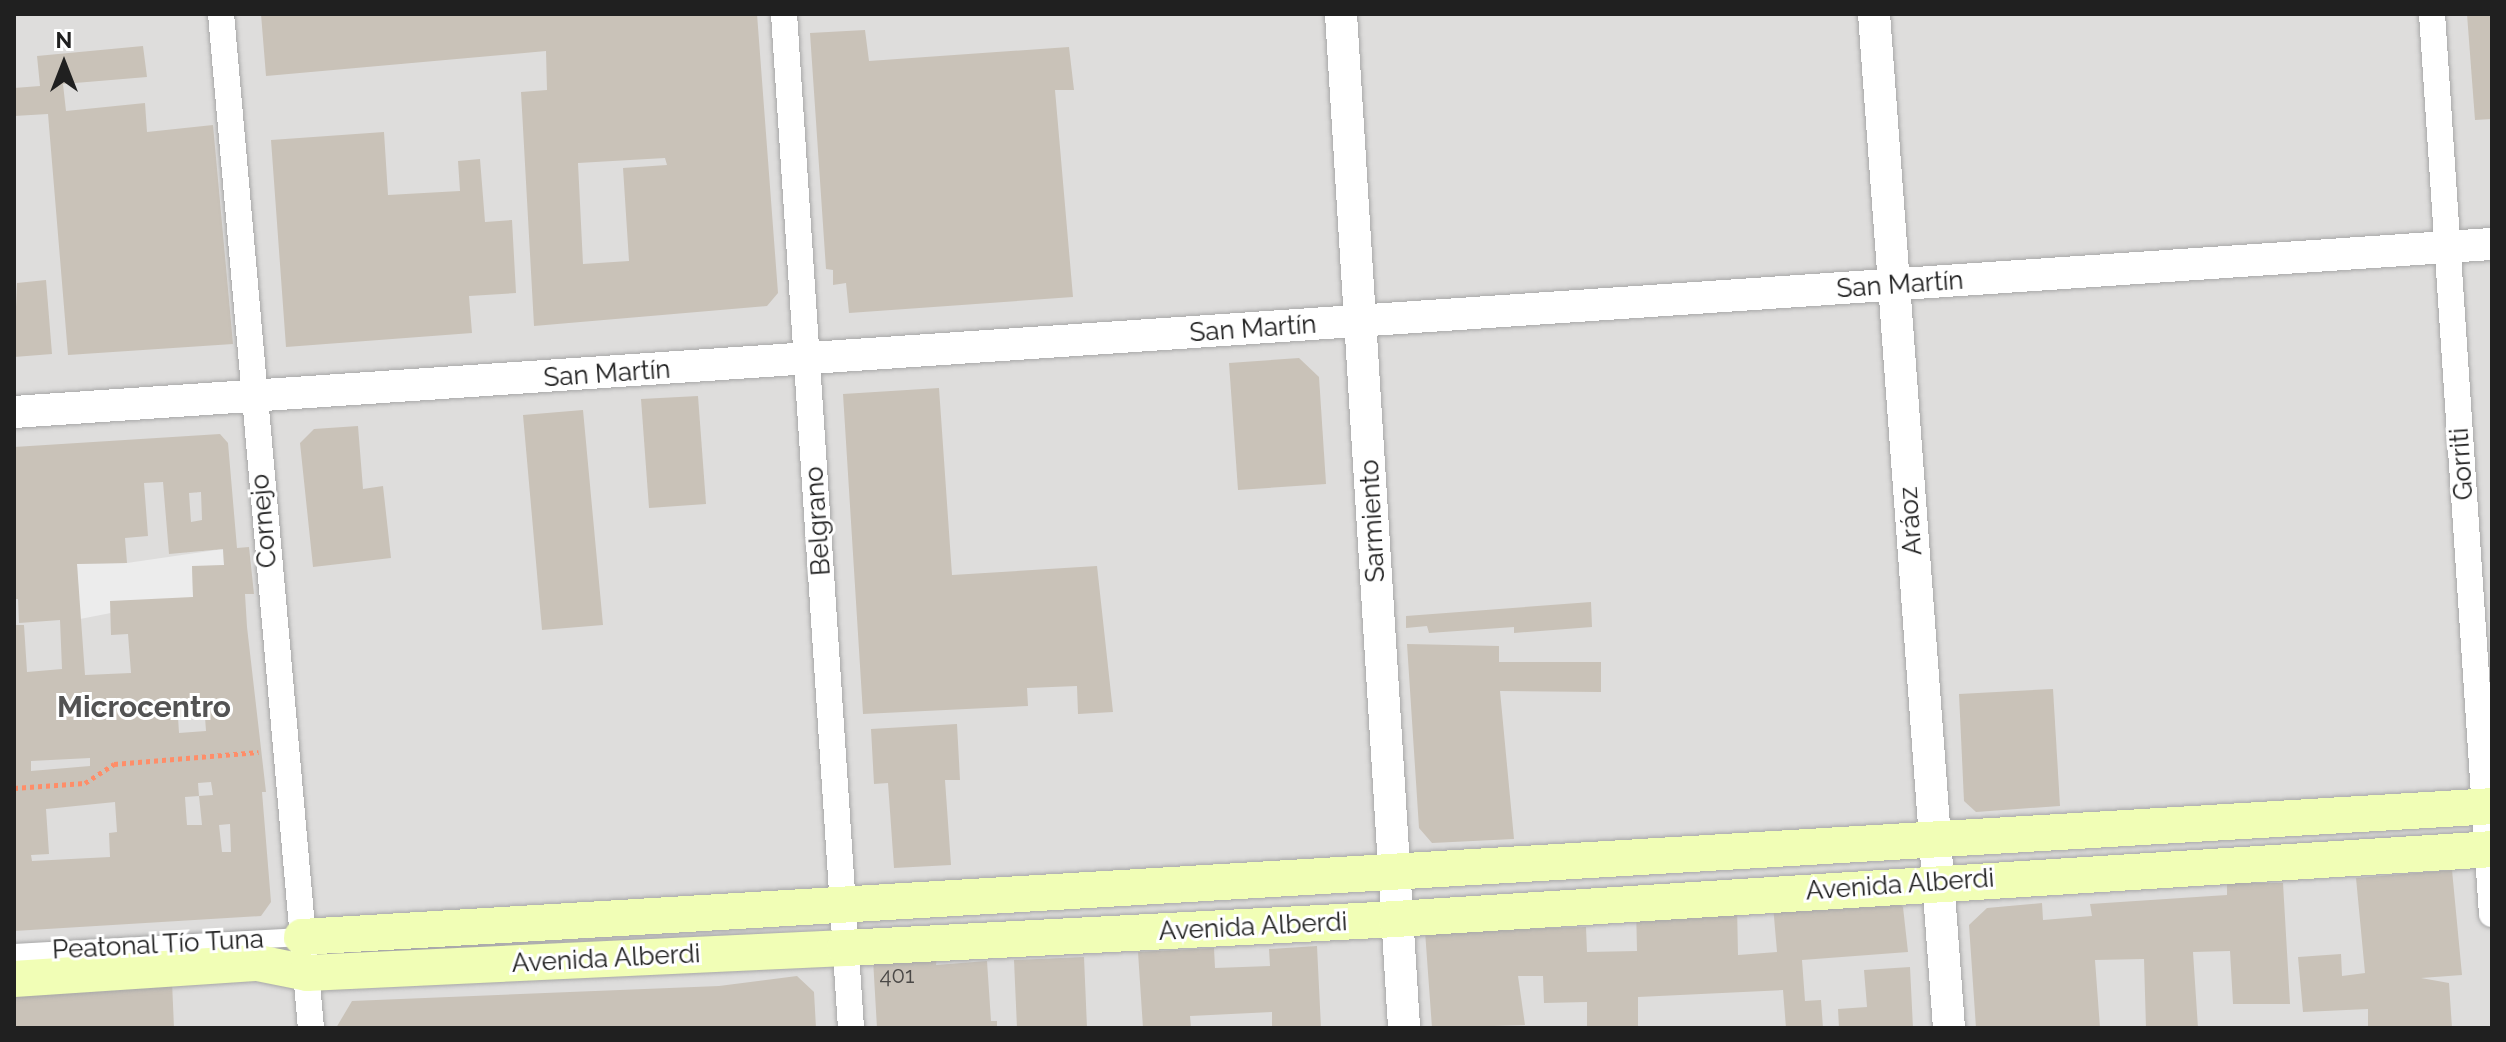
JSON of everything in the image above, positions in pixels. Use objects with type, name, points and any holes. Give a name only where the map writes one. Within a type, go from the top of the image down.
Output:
[{"type":"main road","name":"Avenida Alberdi","points":[[302,937],[2489,806]]},
{"type":"main road","name":"Avenida Alberdi","points":[[14,979],[258,963],[307,973],[845,948],[1396,919],[2490,849]]},
{"type":"street","name":"Cornejo","points":[[221,14],[311,1028]]},
{"type":"street","name":"Belgrano","points":[[784,14],[851,1028]]},
{"type":"street","name":"Sarmiento","points":[[1341,14],[1404,1028]]},
{"type":"street","name":"Aráoz","points":[[1874,14],[1949,1028]]},
{"type":"street","name":"Gorriti","points":[[2432,14],[2489,806],[2492,914]]},
{"type":"street","name":"San Martín","points":[[14,412],[253,399],[2492,244]]},
{"type":"street","name":"Peatonal Tío Tuna","points":[[14,953],[302,937]]},
{"type":"path","points":[[14,788],[85,783],[114,764],[285,750]]},
{"type":"shaded area","points":[[14,14],[2492,14],[2492,1028],[14,1028]]},
{"type":"shaded area","points":[[223,549],[224,565],[192,567],[193,597],[80,619],[77,564],[127,563]]},
{"type":"building","points":[[261,14],[757,14],[778,293],[767,306],[534,326],[521,92],[547,90],[546,51],[266,76]],"holes":[[[665,158],[667,165],[623,168],[629,261],[583,264],[578,163]]]},
{"type":"building","points":[[2467,14],[2492,14],[2492,119],[2475,120]]},
{"type":"building","points":[[865,30],[869,61],[1069,47],[1074,90],[1055,90],[1073,297],[849,313],[846,283],[833,285],[833,270],[826,269],[810,33]]},
{"type":"building","points":[[143,46],[147,77],[63,84],[66,111],[145,103],[147,132],[213,125],[233,344],[68,355],[48,114],[14,116],[14,88],[40,86],[37,56]]},
{"type":"building","points":[[384,132],[388,195],[460,191],[458,161],[480,159],[485,222],[512,220],[516,293],[469,296],[472,333],[286,347],[271,140]]},
{"type":"building","points":[[46,280],[52,354],[14,357],[17,283]]},
{"type":"building","points":[[1299,358],[1319,377],[1326,484],[1238,490],[1229,363]]},
{"type":"building","points":[[939,388],[952,575],[1097,566],[1113,712],[1078,714],[1077,686],[1027,688],[1028,706],[863,714],[843,394]]},
{"type":"building","points":[[698,396],[706,504],[649,508],[641,399]]},
{"type":"building","points":[[583,410],[603,625],[542,630],[523,415]]},
{"type":"building","points":[[358,426],[363,489],[383,486],[391,558],[313,567],[300,443],[314,429]]},
{"type":"building","points":[[220,434],[228,443],[237,548],[249,547],[254,594],[245,594],[266,792],[262,792],[271,902],[261,916],[14,931],[14,625],[24,625],[27,672],[62,669],[60,620],[19,623],[18,599],[14,599],[14,447]],"holes":[[[163,482],[169,554],[223,549],[224,565],[192,566],[193,597],[110,601],[111,635],[128,634],[131,673],[85,675],[77,564],[127,563],[125,538],[148,536],[144,483]],[[201,492],[202,520],[191,522],[189,493]],[[178,717],[205,717],[206,731],[179,733]],[[90,758],[90,766],[31,771],[31,761]],[[211,782],[213,795],[199,796],[198,783]],[[199,796],[202,825],[187,825],[185,797]],[[115,802],[117,832],[109,833],[110,857],[32,861],[31,855],[49,854],[46,809]],[[230,824],[231,852],[222,852],[219,825]]]},
{"type":"building","points":[[1591,602],[1592,627],[1514,633],[1514,627],[1429,633],[1427,626],[1406,628],[1406,616]]},
{"type":"building","points":[[1407,644],[1499,646],[1499,662],[1601,662],[1601,692],[1500,691],[1514,839],[1432,843],[1419,828]]},
{"type":"building","points":[[2053,689],[2060,806],[1976,812],[1964,801],[1959,694]]},
{"type":"building","points":[[957,724],[960,780],[945,780],[951,865],[894,868],[888,783],[874,784],[871,729]]},
{"type":"building","points":[[2452,870],[2462,975],[2421,978],[2449,983],[2452,1028],[2368,1028],[2368,1009],[2303,1012],[2298,957],[2341,954],[2342,976],[2365,973],[2356,878]]},
{"type":"building","points":[[2227,883],[2283,883],[2290,1004],[2233,1004],[2230,951],[2193,952],[2198,1028],[2146,1028],[2144,959],[2095,960],[2100,1028],[1976,1028],[1969,925],[1987,908],[2042,903],[2043,920],[2092,916],[2090,904],[2227,895]]},
{"type":"building","points":[[1887,890],[1903,907],[1908,952],[1802,960],[1805,1001],[1821,1000],[1823,1028],[1786,1028],[1783,990],[1638,997],[1638,1028],[1587,1028],[1587,1002],[1544,1003],[1543,976],[1518,976],[1525,1025],[1432,1028],[1425,931],[1586,927],[1587,952],[1637,951],[1636,906],[1737,904],[1738,955],[1777,952],[1773,905]]},
{"type":"building","points":[[1317,946],[1321,1028],[1272,1028],[1272,1012],[1190,1016],[1191,1028],[1143,1028],[1138,952],[1214,948],[1215,968],[1270,966],[1269,949]]},
{"type":"building","points":[[937,956],[936,965],[987,961],[991,1021],[997,1021],[997,1028],[877,1028],[873,959]]},
{"type":"building","points":[[1084,957],[1087,1028],[1017,1028],[1014,960]]},
{"type":"building","points":[[1910,967],[1913,1028],[1839,1028],[1838,1009],[1867,1007],[1864,970]]},
{"type":"building","points":[[797,976],[814,992],[816,1028],[336,1028],[352,1001],[719,986]]},
{"type":"building","points":[[172,982],[174,1028],[14,1028],[14,992]]},
{"type":"district","name":"Microcentro","points":[[144,707]]}]
